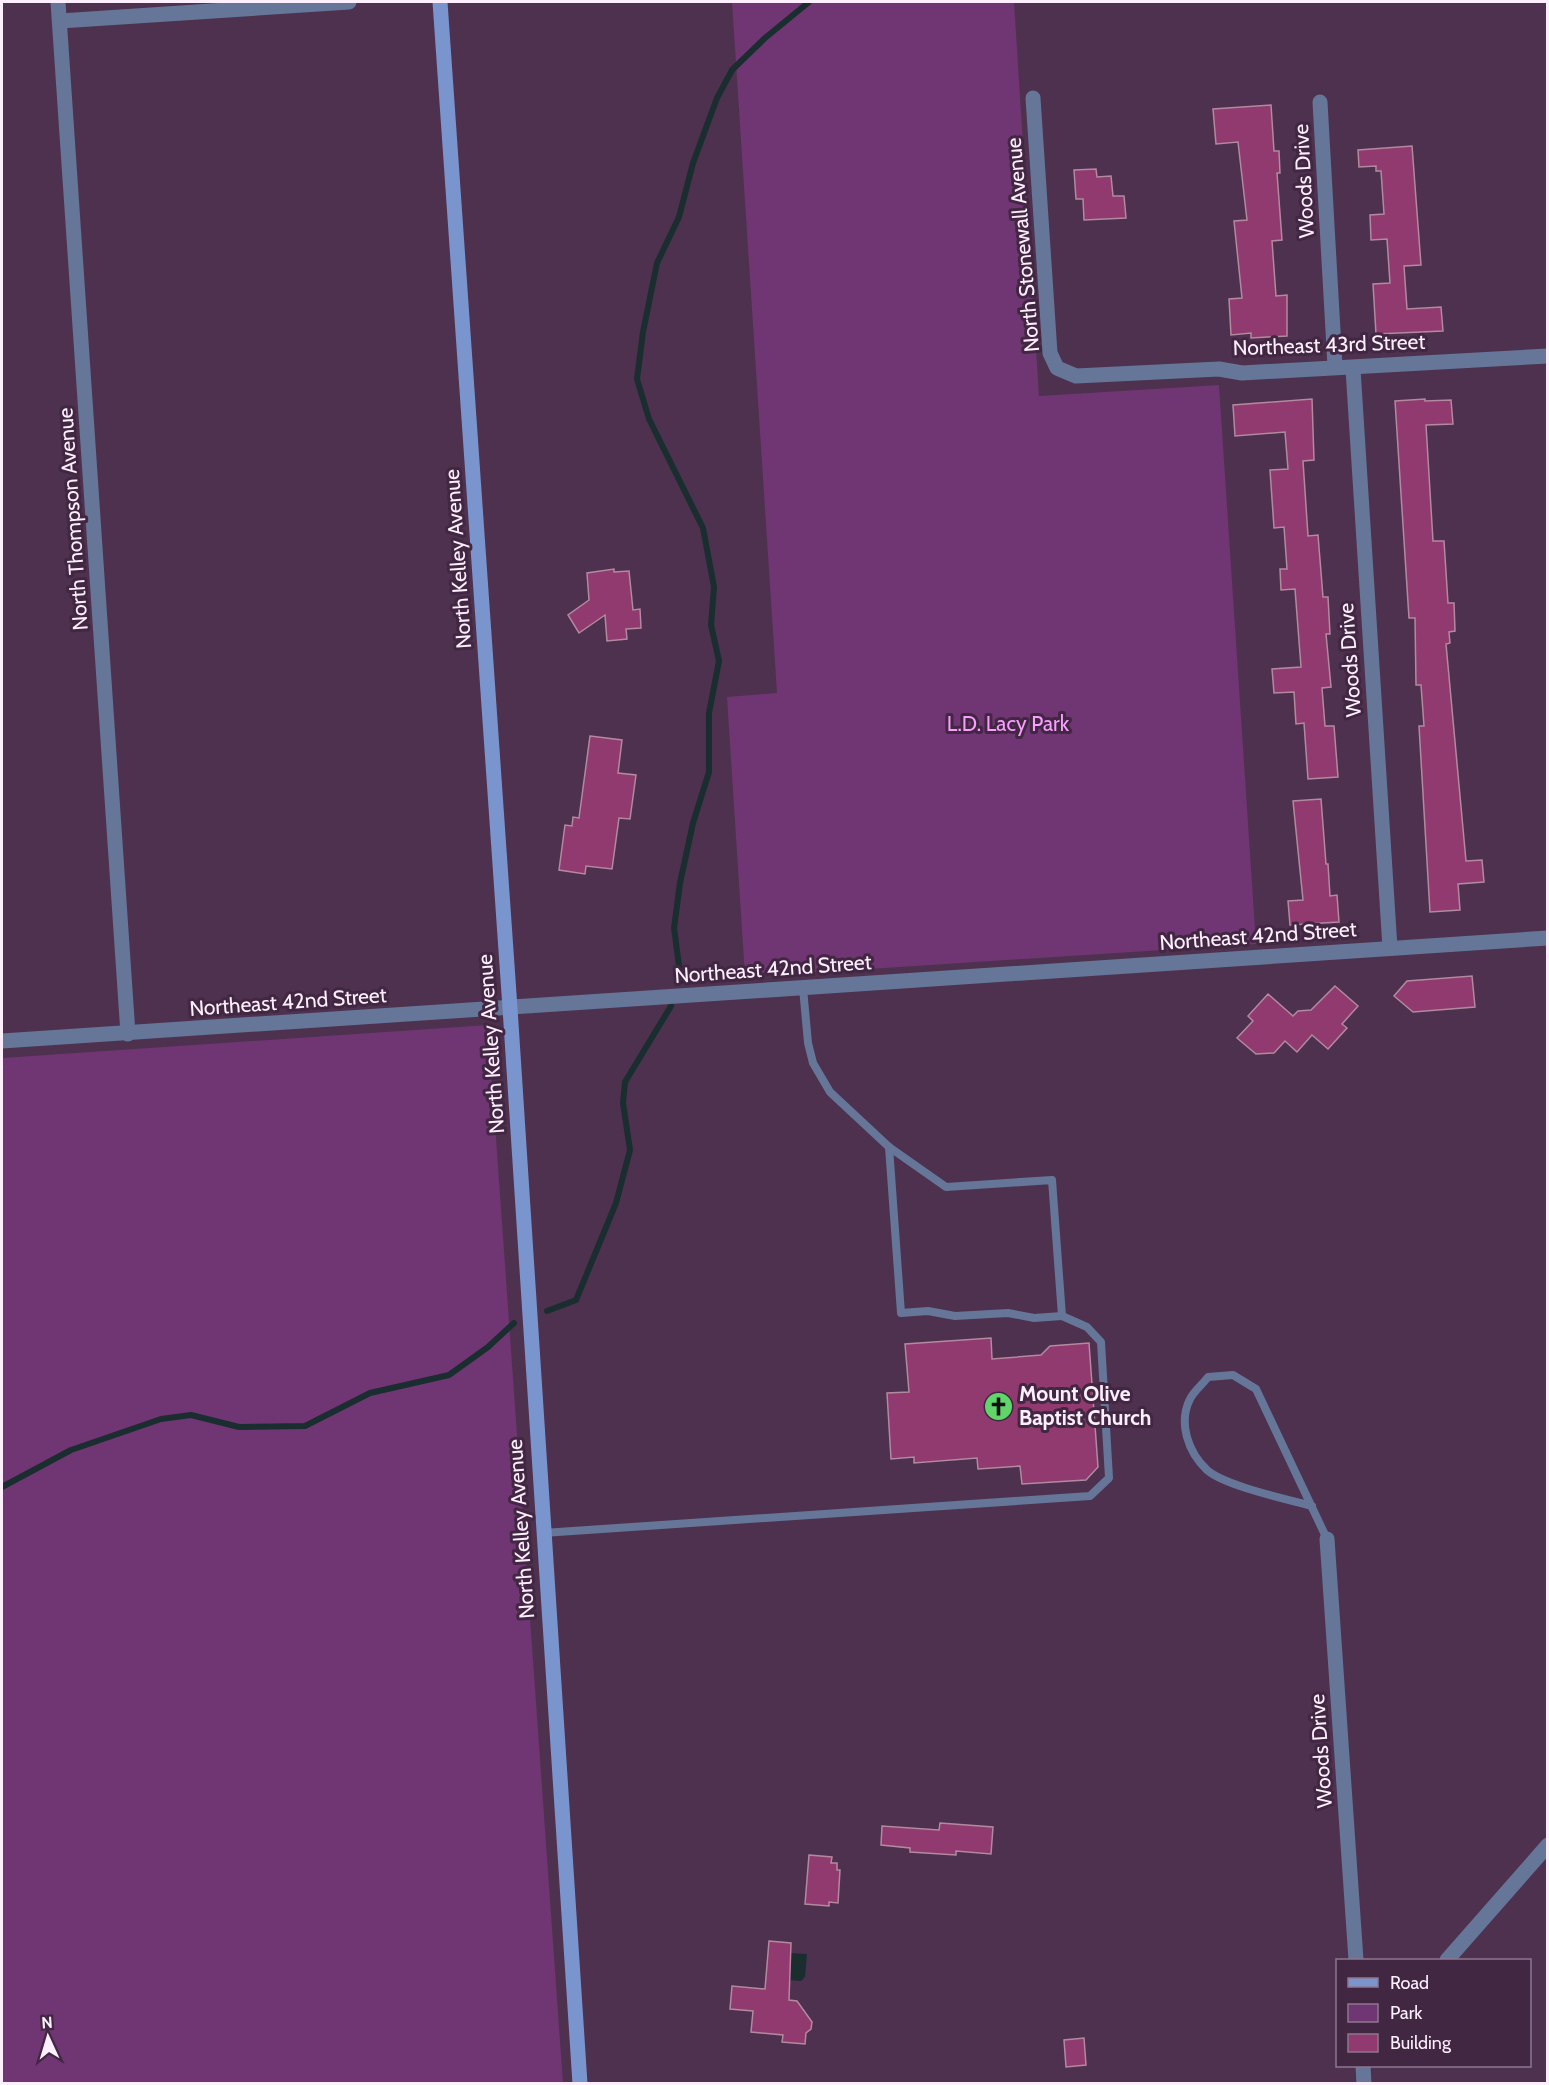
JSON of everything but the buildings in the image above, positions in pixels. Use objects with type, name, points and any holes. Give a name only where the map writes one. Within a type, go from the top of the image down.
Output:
[{"type":"street","name":"North Thompson Avenue","points":[[58,2],[128,1034]]},
{"type":"street","points":[[60,21],[349,2]]},
{"type":"street","name":"North Kelley Avenue","points":[[440,2],[510,1008],[542,1533],[580,2084]]},
{"type":"street","name":"North Stonewall Avenue","points":[[1033,98],[1050,353],[1057,368],[1076,376]]},
{"type":"street","name":"Woods Drive","points":[[1320,102],[1335,366]]},
{"type":"street","name":"Northeast 43rd Street","points":[[1076,376],[1219,369],[1242,373],[1335,366],[1353,369],[1548,356]]},
{"type":"street","name":"Woods Drive","points":[[1353,369],[1389,948]]},
{"type":"street","name":"Northeast 42nd Street","points":[[2,1041],[1548,938]]},
{"type":"street","name":"Woods Drive","points":[[1327,1539],[1356,1959]]},
{"type":"street","points":[[1448,1959],[1548,1845]]},
{"type":"street","points":[[1363,2067],[1364,2084]]},
{"type":"lane","points":[[803,988],[808,1043],[813,1063],[830,1092],[889,1147],[946,1187],[1052,1180],[1062,1316]]},
{"type":"lane","points":[[542,1533],[1089,1496],[1109,1478],[1101,1342],[1087,1327],[1062,1316],[1034,1318],[1008,1313],[955,1316],[928,1311],[901,1313],[889,1147]]},
{"type":"lane","points":[[1312,1506],[1233,1482],[1208,1470],[1192,1449],[1183,1429],[1190,1398],[1208,1377],[1233,1375],[1256,1389],[1312,1506],[1327,1539]]},
{"type":"green space","name":"L.D. Lacy Park","points":[[732,2],[1014,2],[1039,396],[1219,385],[1256,944],[745,977],[727,697],[777,693]]},
{"type":"green space","points":[[488,1025],[563,2083],[2,2083],[2,1058]]},
{"type":"shaded area","points":[[791,1953],[807,1954],[805,1977],[801,1981],[788,1980]]},
{"type":"waterway","points":[[681,981],[674,928],[680,883],[693,823],[709,772],[709,713],[719,661],[711,625],[714,587],[703,528],[649,419],[637,379],[643,332],[657,263],[679,217],[693,163],[717,98],[732,70],[765,38],[809,2]]},
{"type":"waterway","points":[[547,1311],[576,1300],[616,1203],[630,1150],[623,1103],[625,1082],[671,1006]]},
{"type":"waterway","points":[[2,1487],[71,1450],[161,1419],[191,1415],[239,1427],[305,1426],[370,1393],[449,1375],[488,1347],[514,1323]]},
{"type":"place","name":"Mount Olive Baptist Church","points":[[998,1406]]}]
